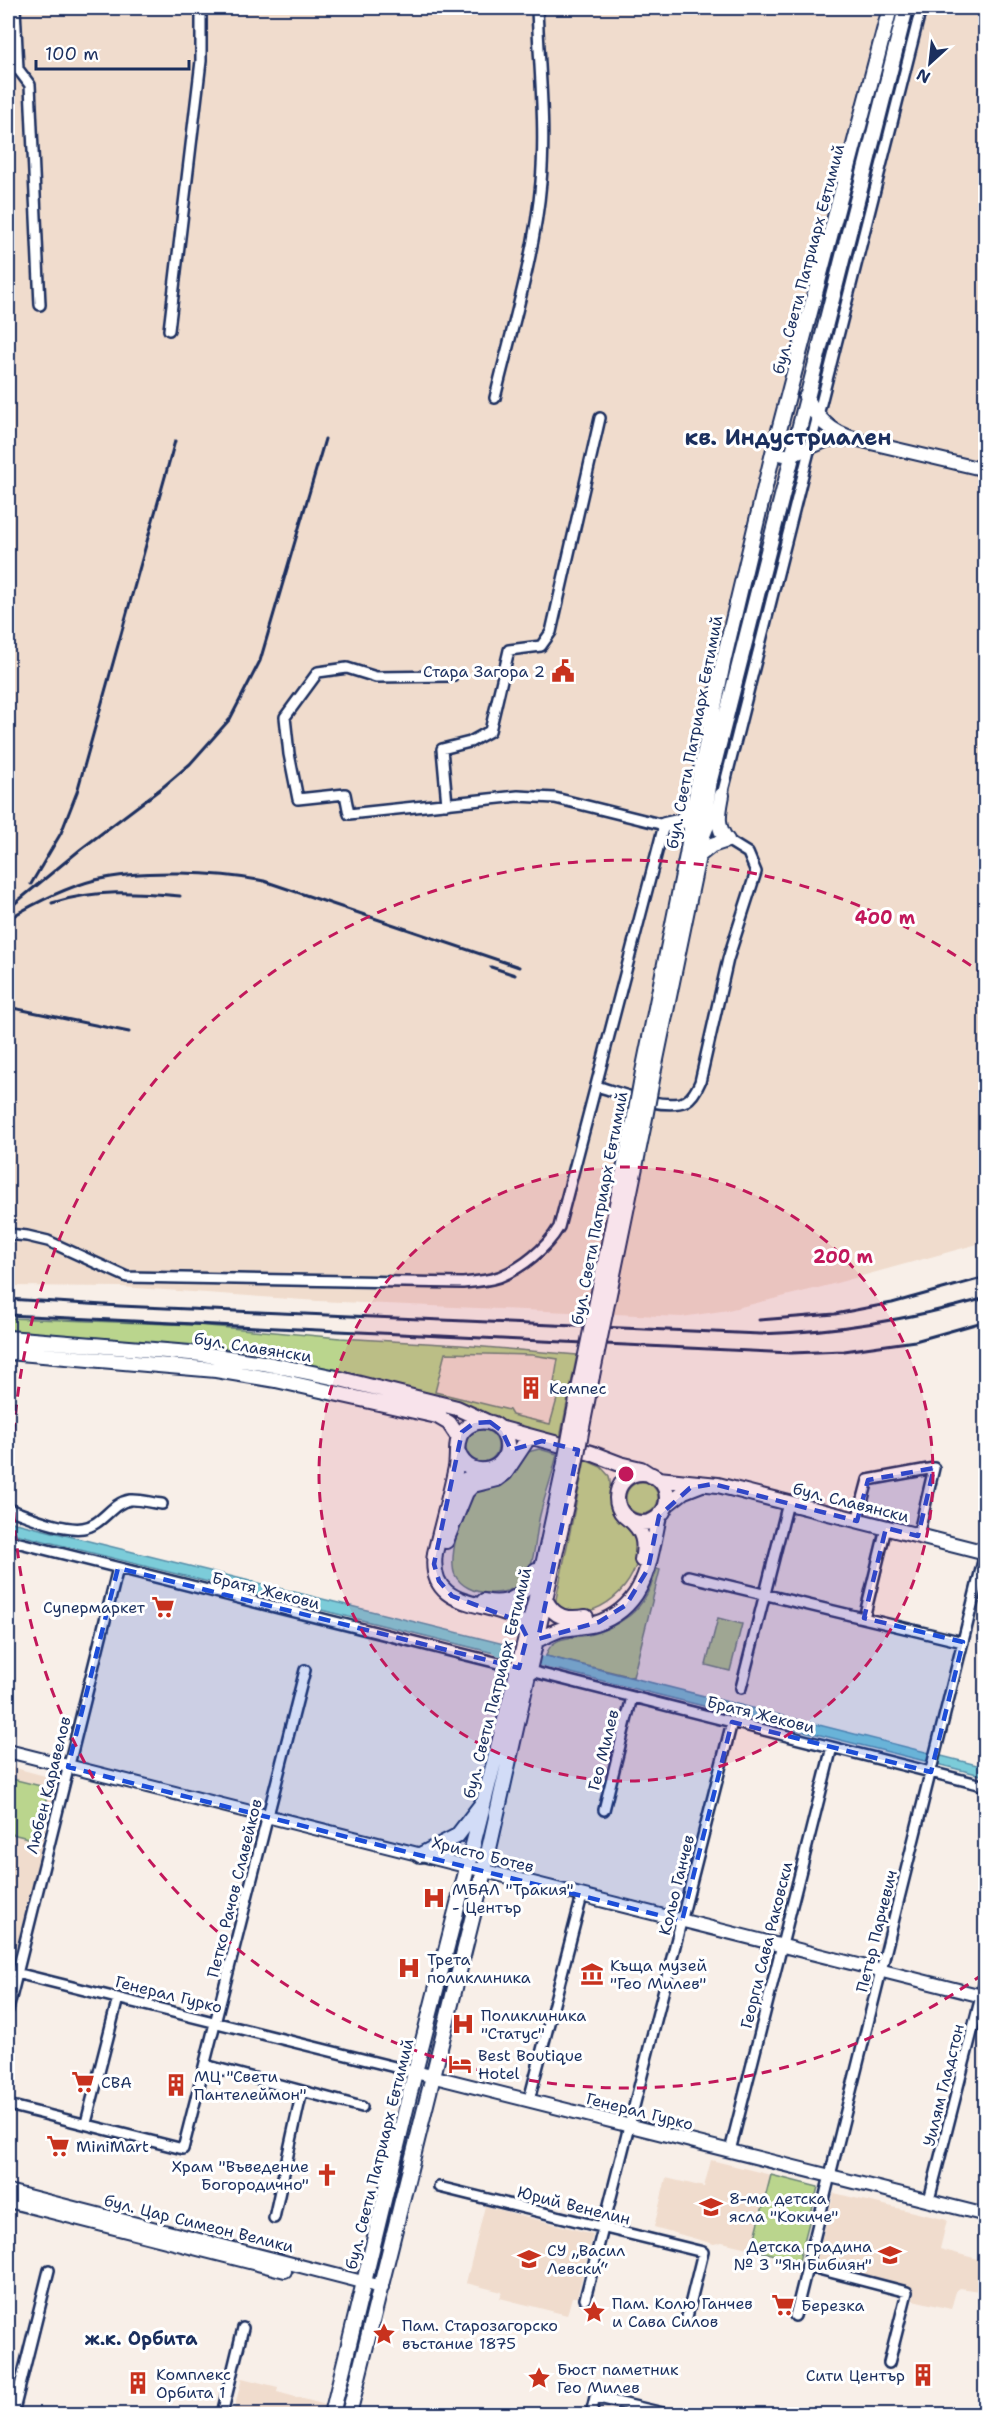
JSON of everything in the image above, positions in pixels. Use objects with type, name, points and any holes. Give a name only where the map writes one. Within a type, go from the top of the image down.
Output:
[{"type":"main road","name":"бул. Свети Патриарх Евтимий","points":[[693,855],[698,789],[724,657],[772,453],[890,8]]},
{"type":"main road","name":"бул. Свети Патриарх Евтимий","points":[[531,1642],[546,1601],[587,1375],[710,780],[906,8]]},
{"type":"main road","points":[[806,397],[817,416],[830,429],[854,439],[986,470]]},
{"type":"main road","points":[[772,453],[791,456],[828,440],[854,439]]},
{"type":"main road","points":[[664,825],[682,821],[691,808],[698,789]]},
{"type":"main road","points":[[664,825],[678,833],[693,855],[728,840],[718,824],[722,795]]},
{"type":"main road","name":"бул. Славянски","points":[[8,1338],[202,1354],[332,1377],[457,1408],[493,1425],[640,1469],[655,1478],[708,1483],[986,1553]]},
{"type":"main road","name":"бул. Славянски","points":[[8,1352],[189,1366],[276,1380],[437,1416],[449,1423],[459,1445]]},
{"type":"main road","points":[[546,1601],[555,1614],[575,1618],[598,1613],[622,1597],[637,1575],[645,1549],[640,1531],[622,1512],[617,1494],[621,1485],[635,1474],[655,1478],[666,1491],[645,1579],[626,1605],[599,1622],[560,1630],[531,1642],[515,1617],[459,1600],[447,1592],[437,1576],[434,1564],[435,1553],[459,1445],[468,1425],[478,1422],[493,1425],[507,1443],[503,1459],[494,1468],[469,1477],[460,1485],[454,1499],[442,1564],[454,1588],[467,1596],[499,1602],[513,1599],[526,1590],[548,1541]]},
{"type":"main road","name":"бул. Славянски","points":[[503,1459],[525,1443],[542,1441]]},
{"type":"main road","points":[[444,1546],[466,1492],[473,1485],[497,1479],[505,1473],[525,1443]]},
{"type":"main road","points":[[459,1445],[468,1466],[486,1470]]},
{"type":"main road","points":[[600,1457],[614,1470],[621,1485]]},
{"type":"main road","name":"бул. Свети Патриарх Евтимий","points":[[332,2415],[486,1798],[531,1642],[548,1541],[569,1469]]},
{"type":"main road","points":[[629,1519],[645,1522],[684,1491],[708,1483]]},
{"type":"main road","name":"бул. Свети Патриарх Евтимий","points":[[349,2415],[435,2077],[484,1872],[525,1665]]},
{"type":"main road","name":"Христо Ботев","points":[[8,1751],[983,1997]]},
{"type":"main road","points":[[420,1855],[457,1836],[486,1798]]},
{"type":"main road","name":"Генерал Гурко","points":[[416,2072],[986,2215]]},
{"type":"main road","name":"бул. Цар Симеон Велики","points":[[8,2191],[363,2287]]},
{"type":"main road","name":"бул. Цар Симеон Велики","points":[[8,2202],[381,2291]]},
{"type":"street","points":[[15,8],[18,69],[30,85],[40,305]]},
{"type":"street","points":[[169,330],[201,61],[201,8]]},
{"type":"street","points":[[495,398],[534,239],[541,181],[542,119],[537,8]]},
{"type":"street","points":[[693,855],[722,795],[921,8]]},
{"type":"street","points":[[447,804],[442,749],[470,741],[490,731],[509,650],[541,646],[551,632],[600,418]]},
{"type":"street","points":[[8,1234],[48,1241],[127,1277],[462,1283],[498,1277],[531,1258],[553,1238],[559,1227],[664,825],[555,798],[518,796],[349,814],[345,794],[298,799],[285,717],[318,672],[347,668],[376,677],[452,676]]},
{"type":"street","points":[[596,1086],[660,1103],[686,1101],[695,1093],[700,1082],[728,959],[756,872],[748,853],[728,840]]},
{"type":"street","points":[[857,1521],[868,1480],[934,1468],[918,1536]]},
{"type":"street","points":[[8,1509],[70,1528],[86,1528],[99,1521],[114,1506],[123,1502],[132,1500],[162,1504]]},
{"type":"street","points":[[741,1688],[788,1503]]},
{"type":"street","points":[[864,1618],[886,1528]]},
{"type":"street","name":"Братя Жекови","points":[[8,1540],[525,1665],[632,1697],[832,1747],[932,1769],[986,1786]]},
{"type":"street","name":"Петър Парчевич","points":[[795,2316],[986,1553]]},
{"type":"street","name":"Любен Каравелов","points":[[8,2010],[12,1972],[68,1767],[118,1568]]},
{"type":"street","points":[[688,1576],[963,1642]]},
{"type":"street","name":"Петко Рачов Славейков","points":[[86,2123],[183,2149],[305,1670]]},
{"type":"street","name":"Гео Милев","points":[[604,1810],[632,1697]]},
{"type":"street","name":"Кольо Ганчев","points":[[585,2300],[732,1722]]},
{"type":"street","name":"Георги Сава Раковски","points":[[730,2151],[832,1747]]},
{"type":"street","points":[[529,2100],[582,1896]]},
{"type":"street","name":"Генерал Гурко","points":[[12,1972],[416,2072]]},
{"type":"street","name":"Уилям Гладстон","points":[[929,2200],[983,1997],[986,1977]]},
{"type":"street","points":[[8,2105],[86,2123],[118,1998]]},
{"type":"street","points":[[205,2065],[362,2107]]},
{"type":"street","points":[[274,2218],[302,2091]]},
{"type":"street","name":"Юрий Венелин","points":[[439,2187],[703,2252],[687,2317]]},
{"type":"street","points":[[807,2266],[907,2292],[889,2363]]},
{"type":"street","points":[[13,2415],[49,2270]]},
{"type":"street","points":[[222,2415],[243,2328]]},
{"type":"street","points":[[591,2415],[595,2397],[666,2414]]},
{"type":"street","points":[[984,2415],[986,2408]]},
{"type":"highlighted area","points":[[490,1422],[502,1431],[511,1450],[542,1441],[578,1450],[538,1639],[599,1622],[626,1605],[648,1569],[659,1516],[690,1488],[713,1484],[857,1521],[868,1480],[934,1468],[918,1536],[886,1528],[864,1618],[963,1642],[931,1772],[732,1722],[682,1921],[68,1767],[118,1568],[519,1668],[527,1637],[519,1621],[452,1596],[439,1581],[434,1564],[462,1432],[474,1423]]},
{"type":"shaded area","points":[[8,8],[985,8],[985,1242],[822,1287],[728,1310],[682,1317],[318,1301],[122,1287],[8,1286]]},
{"type":"shaded area","points":[[445,1353],[532,1355],[558,1359],[554,1383],[561,1384],[550,1425],[512,1415],[508,1409],[434,1392]]},
{"type":"shaded area","points":[[8,1766],[60,1780],[14,1956],[8,1954]]},
{"type":"shaded area","name":"8-ма детска ясла \"Кокиче\"","points":[[711,2160],[771,2175],[752,2249],[722,2242],[714,2244],[654,2227],[666,2178],[704,2187]]},
{"type":"shaded area","name":"Детска градина № 3 \"Ян Бибиян\"","points":[[834,2193],[947,2220],[940,2249],[985,2261],[985,2292],[960,2288],[956,2291],[951,2309],[913,2300],[914,2292],[815,2265]]},
{"type":"shaded area","name":"СУ „Васил Левски“","points":[[485,2206],[593,2234],[577,2297],[572,2297],[567,2315],[500,2298],[502,2292],[466,2283]]},
{"type":"shaded area","points":[[242,2378],[278,2387],[277,2392],[326,2405],[323,2414],[233,2414]]},
{"type":"green space","points":[[8,1318],[197,1325],[577,1355],[560,1438],[510,1428],[466,1404],[248,1350],[8,1334]],"holes":[[[445,1353],[532,1355],[558,1359],[554,1383],[561,1385],[550,1424],[512,1415],[509,1410],[435,1392]]]},
{"type":"green space","points":[[482,1430],[493,1435],[498,1446],[493,1457],[482,1462],[471,1457],[466,1446],[471,1435]]},
{"type":"green space","points":[[539,1449],[557,1454],[540,1515],[533,1558],[527,1574],[523,1581],[508,1591],[488,1593],[468,1588],[460,1582],[453,1568],[456,1535],[466,1502],[489,1479],[528,1452]]},
{"type":"green space","points":[[585,1460],[601,1467],[609,1476],[610,1508],[618,1520],[637,1539],[637,1559],[633,1573],[613,1598],[586,1612],[572,1613],[558,1609],[556,1599]]},
{"type":"green space","points":[[642,1482],[653,1487],[658,1498],[653,1509],[642,1514],[631,1509],[626,1498],[631,1487]]},
{"type":"green space","points":[[657,1569],[660,1570],[633,1677],[546,1656],[553,1644],[558,1641],[602,1631],[629,1616],[643,1600]]},
{"type":"green space","points":[[718,1618],[742,1624],[730,1671],[706,1665]]},
{"type":"green space","points":[[8,1778],[49,1788],[36,1840],[8,1833]]},
{"type":"green space","points":[[771,2175],[818,2187],[799,2261],[752,2249]]},
{"type":"water","points":[[8,1521],[512,1646],[510,1657],[8,1532]]},
{"type":"water","points":[[546,1656],[985,1767],[985,1776],[543,1666]]},
{"type":"waterway","points":[[497,1650],[557,1665]]},
{"type":"railway","points":[[8,909],[190,764],[230,719],[260,661],[325,439]]},
{"type":"railway","points":[[31,884],[61,833],[77,792],[175,441]]},
{"type":"railway","points":[[8,919],[50,896],[95,880],[157,873],[225,876],[264,881],[519,967]]},
{"type":"railway","points":[[52,903],[84,895],[100,894],[180,896]]},
{"type":"railway","points":[[491,967],[515,975]]},
{"type":"railway","points":[[8,1007],[129,1032]]},
{"type":"railway","points":[[759,1320],[835,1314],[892,1303],[986,1277]]},
{"type":"railway","points":[[8,1299],[760,1334],[874,1323],[986,1298]]},
{"type":"railway","points":[[8,1315],[791,1353],[844,1351],[915,1341],[986,1321]]},
{"type":"place","name":"Стара Загора 2","points":[[563,671]]},
{"type":"place","name":"Кемпес","points":[[531,1388]]},
{"type":"place","name":"Супермаркет","points":[[163,1607]]},
{"type":"place","name":"МБАЛ \"Тракия\" - Център","points":[[434,1898]]},
{"type":"place","name":"Трета поликлиника","points":[[409,1968]]},
{"type":"place","name":"Къща музей \"Гео Милев\"","points":[[592,1974]]},
{"type":"place","name":"Поликлиника \"Статус\"","points":[[463,2024]]},
{"type":"place","name":"Best Boutique Hotel","points":[[460,2064]]},
{"type":"place","name":"CBA","points":[[83,2082]]},
{"type":"place","name":"МЦ \"Свети Пантелеймон\"","points":[[176,2085]]},
{"type":"place","name":"MiniMart","points":[[58,2146]]},
{"type":"place","name":"Храм \"Въведение Богородично\"","points":[[327,2175]]},
{"type":"place","name":"8-ма детска ясла \"Кокиче\"","points":[[711,2207]]},
{"type":"place","name":"Детска градина № 3 \"Ян Бибиян\"","points":[[890,2255]]},
{"type":"place","name":"СУ „Васил Левски“","points":[[529,2259]]},
{"type":"place","name":"Березка","points":[[783,2305]]},
{"type":"place","name":"Пам. Колю Ганчев и Сава Силов","points":[[594,2312]]},
{"type":"place","name":"Пам. Старозагорско въстание 1875","points":[[384,2334]]},
{"type":"place","name":"Сити Център","points":[[923,2375]]},
{"type":"place","name":"Бюст паметник Гео Милев","points":[[539,2378]]},
{"type":"place","name":"Комплекс Орбита 1","points":[[138,2383]]},
{"type":"district","name":"кв. Индустриален","points":[[788,437]]},
{"type":"district","name":"ж.к. Орбита","points":[[141,2339]]}]
